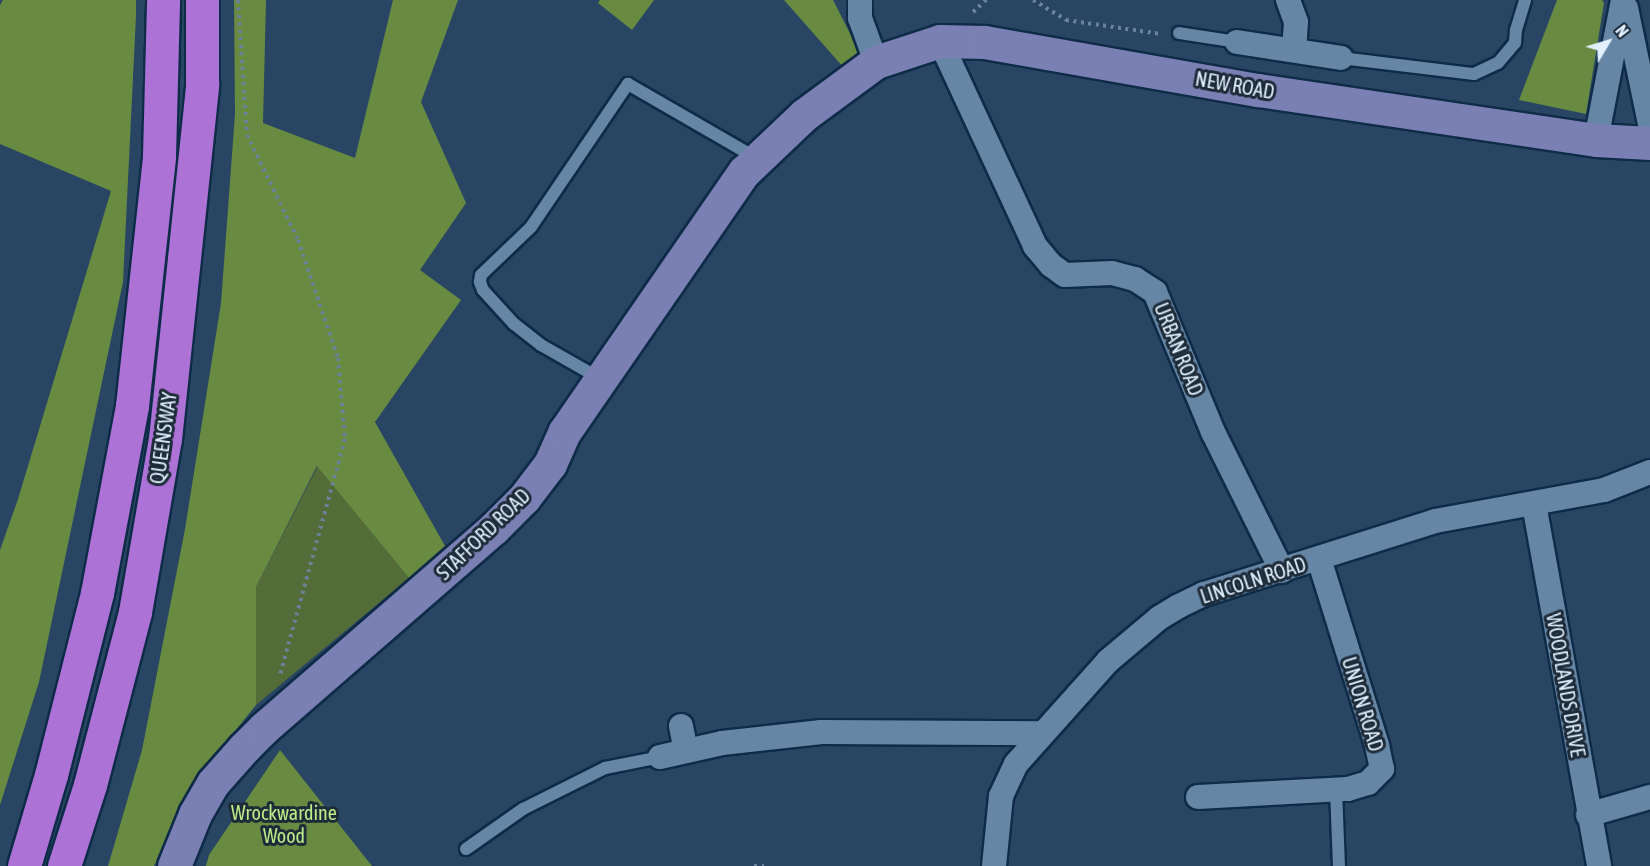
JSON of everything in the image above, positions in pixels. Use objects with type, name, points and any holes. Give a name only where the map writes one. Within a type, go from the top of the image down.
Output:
[{"type":"highway","name":"QUEENSWAY","points":[[24,866],[51,775],[97,593],[132,406],[159,156],[163,0]]},
{"type":"highway","name":"QUEENSWAY","points":[[64,866],[90,785],[135,612],[165,439],[202,84],[202,0]]},
{"type":"street","points":[[860,0],[860,18],[876,62]]},
{"type":"street","points":[[1288,0],[1296,22],[1294,50]]},
{"type":"street","points":[[1623,0],[1650,124]]},
{"type":"street","points":[[1596,140],[1623,0]]},
{"type":"street","name":"NEW ROAD","points":[[834,95],[876,62],[940,41],[985,42],[1258,90],[1596,140],[1650,143]]},
{"type":"street","name":"URBAN ROAD","points":[[940,41],[1035,246],[1051,265],[1065,275],[1112,273],[1135,279],[1155,292],[1213,432],[1282,571]]},
{"type":"street","points":[[1237,42],[1341,57]]},
{"type":"street","name":"STAFFORD ROAD","points":[[174,866],[195,814],[213,783],[264,728],[484,537],[524,498],[549,464],[565,430],[744,172],[804,115],[834,95]]},
{"type":"street","name":"LINCOLN ROAD","points":[[993,866],[1001,796],[1016,764],[1108,661],[1159,618],[1204,594],[1436,521],[1604,490],[1650,472]]},
{"type":"street","name":"WOODLANDS DRIVE","points":[[1534,504],[1588,815],[1599,866]]},
{"type":"street","name":"UNION ROAD","points":[[1198,797],[1336,789],[1368,783],[1382,769],[1377,745],[1319,559]]},
{"type":"street","points":[[681,726],[686,751]]},
{"type":"street","points":[[660,757],[722,743],[820,732],[1043,733]]},
{"type":"street","points":[[1588,815],[1650,797]]},
{"type":"lane","points":[[1341,57],[1474,74],[1498,63],[1515,43],[1516,30],[1526,0]]},
{"type":"lane","points":[[1179,33],[1237,42]]},
{"type":"lane","points":[[601,380],[541,345],[514,324],[483,290],[480,282],[481,275],[531,227],[628,84],[757,158]]},
{"type":"lane","points":[[466,849],[523,809],[605,768],[660,757]]},
{"type":"lane","points":[[1336,789],[1339,866]]},
{"type":"path","points":[[238,0],[247,135],[298,240],[338,358],[345,439],[278,684]]},
{"type":"path","points":[[979,6],[986,0]]},
{"type":"path","points":[[1032,0],[1066,20],[1170,36],[1179,33]]},
{"type":"path","points":[[754,866],[765,866]]},
{"type":"green space","points":[[3,0],[136,0],[136,16],[123,282],[39,682],[0,805],[0,550],[18,499],[111,191],[0,144],[0,5]]},
{"type":"green space","points":[[234,0],[266,0],[263,123],[355,158],[393,0],[458,0],[421,102],[466,203],[420,270],[461,300],[375,422],[445,546],[409,578],[317,466],[256,587],[256,705],[190,787],[154,866],[108,866],[142,750],[185,529],[221,303],[235,114]]},
{"type":"green space","points":[[600,0],[654,0],[632,30],[598,3]]},
{"type":"green space","points":[[784,0],[833,0],[862,57],[844,68]]},
{"type":"green space","points":[[1557,0],[1602,0],[1604,3],[1586,114],[1519,100]]},
{"type":"green space","points":[[318,466],[409,578],[256,705],[256,587]]},
{"type":"green space","name":"Wrockwardine Wood","points":[[280,750],[372,866],[206,866],[209,855]]}]
